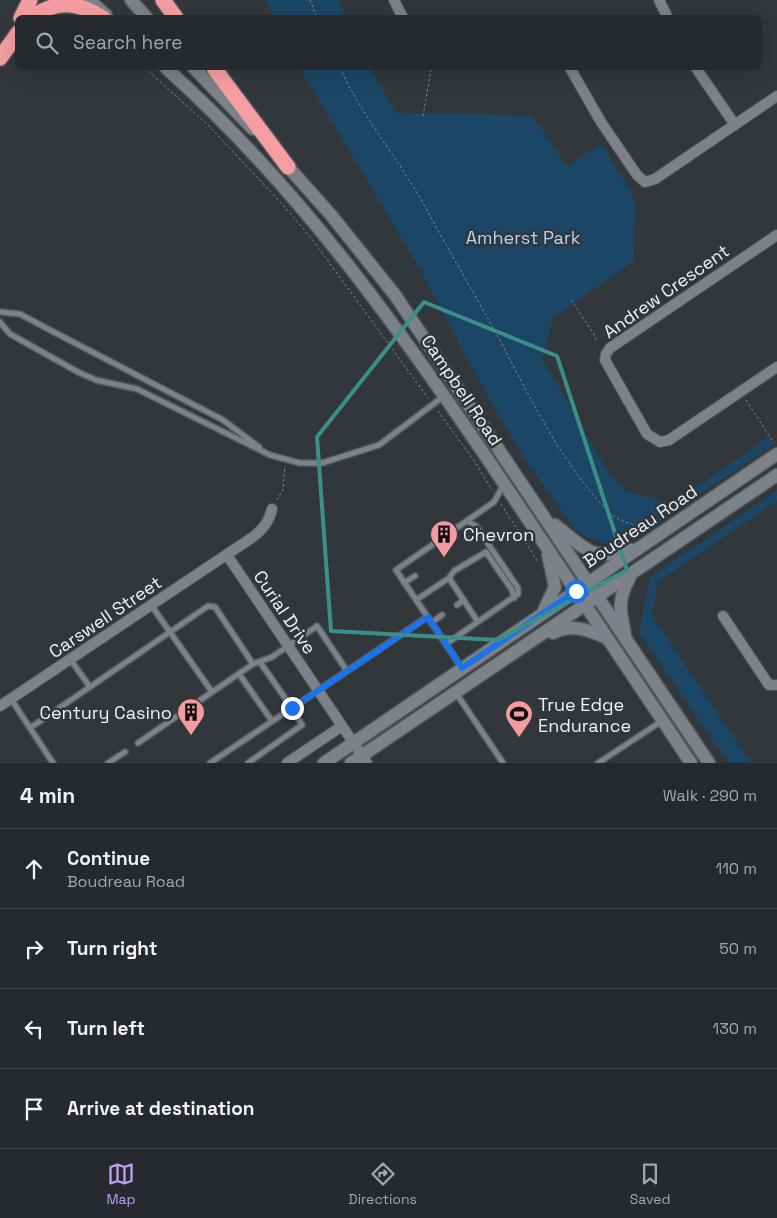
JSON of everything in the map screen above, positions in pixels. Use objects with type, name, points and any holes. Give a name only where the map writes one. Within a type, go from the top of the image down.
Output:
[{"type":"highway","points":[[22,15],[30,0]]},
{"type":"highway","points":[[163,0],[174,15]]},
{"type":"highway","points":[[35,15],[49,6],[66,3],[88,8],[98,15]]},
{"type":"highway","points":[[3,53],[15,31]]},
{"type":"highway","points":[[3,53],[15,37]]},
{"type":"highway","points":[[215,70],[288,167]]},
{"type":"main road","points":[[90,0],[106,15]]},
{"type":"main road","points":[[131,0],[145,15]]},
{"type":"main road","name":"Campbell Road","points":[[168,70],[223,122],[304,210],[379,303],[445,396],[691,763]]},
{"type":"main road","name":"Campbell Road","points":[[196,70],[332,215],[390,289],[709,763]]},
{"type":"main road","name":"Boudreau Road","points":[[324,763],[650,540],[776,450]]},
{"type":"main road","name":"Boudreau Road","points":[[351,763],[365,759],[456,692],[777,475]]},
{"type":"main road","points":[[546,519],[576,543],[597,555],[619,553],[650,540]]},
{"type":"main road","points":[[540,616],[552,597],[554,588],[553,570],[544,543]]},
{"type":"main road","points":[[628,644],[620,596],[631,574]]},
{"type":"main road","points":[[518,651],[561,629],[571,627],[581,627],[608,638]]},
{"type":"street","points":[[394,0],[401,15]]},
{"type":"street","points":[[660,0],[667,15]]},
{"type":"street","points":[[571,70],[601,122],[637,175],[645,182],[655,179],[777,96]]},
{"type":"street","points":[[697,70],[735,125]]},
{"type":"street","name":"Andrew Crescent","points":[[777,235],[618,343],[606,354],[607,367],[647,434],[657,442],[669,440],[777,366]]},
{"type":"street","points":[[445,396],[458,388]]},
{"type":"street","points":[[227,555],[263,529],[270,518],[272,509]]},
{"type":"street","name":"Carswell Street","points":[[0,706],[227,555]]},
{"type":"street","name":"Curial Drive","points":[[227,555],[365,759]]},
{"type":"street","points":[[723,616],[769,685],[777,685]]},
{"type":"street","points":[[287,763],[342,726]]},
{"type":"lane","points":[[0,312],[20,314],[224,420],[270,454]]},
{"type":"lane","points":[[0,322],[10,334],[78,372],[96,380],[137,390],[286,460],[322,464],[357,454],[387,441],[445,396]]},
{"type":"lane","points":[[462,668],[396,570],[494,502],[504,484]]},
{"type":"lane","points":[[446,644],[518,594],[518,588],[476,526],[467,521]]},
{"type":"lane","points":[[471,539],[482,536]]},
{"type":"lane","points":[[416,600],[449,578],[454,571],[482,552],[486,552],[512,590],[514,598]]},
{"type":"lane","points":[[404,583],[415,576]]},
{"type":"lane","points":[[449,578],[478,622]]},
{"type":"lane","points":[[457,605],[464,600]]},
{"type":"lane","points":[[151,605],[212,692]]},
{"type":"lane","points":[[30,728],[208,606],[215,607],[254,664]]},
{"type":"lane","points":[[431,623],[442,615]]},
{"type":"lane","points":[[210,763],[428,617]]},
{"type":"lane","points":[[138,743],[254,664],[288,646],[317,626],[348,671]]},
{"type":"lane","points":[[70,659],[90,687]]},
{"type":"lane","points":[[248,763],[302,726],[292,708],[260,662]]},
{"type":"lane","points":[[239,674],[272,721]]},
{"type":"lane","points":[[456,692],[503,763]]},
{"type":"lane","points":[[11,699],[53,763]]},
{"type":"lane","points":[[598,763],[662,720]]},
{"type":"lane","points":[[108,763],[125,752]]},
{"type":"path","points":[[310,0],[316,15]]},
{"type":"path","points":[[147,70],[208,125],[284,206],[312,239],[420,388]]},
{"type":"path","points":[[341,70],[372,125],[419,196],[531,400],[575,472],[610,513],[634,524],[658,524]]},
{"type":"path","points":[[423,116],[431,70]]},
{"type":"path","points":[[571,300],[594,334],[596,341]]},
{"type":"path","points":[[740,392],[776,450]]},
{"type":"path","points":[[272,509],[283,490],[286,460]]},
{"type":"highlighted area","points":[[424,302],[557,356],[627,570],[498,640],[331,631],[317,437]]},
{"type":"green space","points":[[266,0],[338,0],[344,15],[273,15]]},
{"type":"green space","name":"Amherst Park","points":[[301,70],[371,70],[396,113],[532,115],[567,166],[601,144],[631,191],[635,203],[634,261],[553,318],[542,358],[607,470],[625,491],[672,504],[768,437],[773,445],[644,531],[605,544],[577,532],[528,464],[492,404],[419,268]]},
{"type":"green space","points":[[777,490],[777,501],[658,582],[652,615],[751,763],[728,763],[639,632],[650,577]]},
{"type":"place","name":"Chevron","points":[[444,558]]},
{"type":"place","name":"Century Casino","points":[[191,736]]},
{"type":"place","name":"True Edge Endurance","points":[[519,738]]},
{"type":"route","points":[[292,708],[428,617],[462,668],[576,591]]}]
